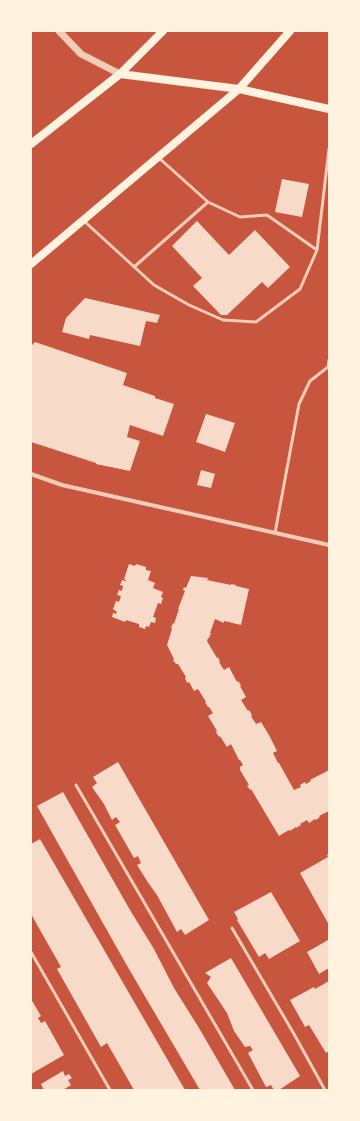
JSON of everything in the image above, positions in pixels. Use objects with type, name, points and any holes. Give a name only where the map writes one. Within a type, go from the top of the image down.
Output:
[{"type":"main road","points":[[31,144],[120,74],[163,31]]},
{"type":"main road","points":[[31,264],[239,89],[290,31]]},
{"type":"main road","points":[[120,74],[239,89],[329,109]]},
{"type":"street","points":[[59,31],[81,54],[120,74]]},
{"type":"street","points":[[31,474],[62,485],[329,545]]},
{"type":"lane","points":[[83,220],[154,285],[189,305],[223,320],[256,322],[300,289],[317,250],[329,149]]},
{"type":"lane","points":[[158,157],[208,202],[240,216],[267,215],[317,250]]},
{"type":"lane","points":[[134,267],[208,202]]},
{"type":"lane","points":[[275,533],[299,404],[310,380],[328,367],[329,360]]},
{"type":"lane","points":[[76,785],[253,1090]]},
{"type":"lane","points":[[232,928],[325,1090]]},
{"type":"lane","points":[[31,952],[110,1090]]},
{"type":"building","points":[[282,179],[309,184],[302,217],[275,212]]},
{"type":"building","points":[[197,221],[229,255],[255,230],[290,267],[268,288],[262,282],[227,315],[221,315],[193,286],[202,278],[172,246]]},
{"type":"building","points":[[85,298],[160,315],[157,323],[146,321],[140,346],[90,335],[89,339],[62,332],[66,318]]},
{"type":"building","points":[[35,342],[127,373],[123,385],[174,404],[163,436],[130,425],[127,437],[140,441],[130,471],[96,464],[31,442],[31,346]]},
{"type":"building","points":[[206,414],[235,423],[225,452],[196,442]]},
{"type":"building","points":[[201,470],[215,474],[211,488],[197,485]]},
{"type":"building","points":[[129,564],[135,566],[136,564],[146,567],[146,570],[151,571],[148,580],[155,583],[153,588],[163,592],[161,604],[158,603],[153,617],[156,618],[155,623],[151,622],[149,627],[146,626],[145,629],[139,627],[139,624],[126,620],[125,622],[112,617],[113,613],[116,614],[117,612],[113,609],[116,601],[119,602],[121,596],[117,595],[119,590],[122,591],[123,586],[120,585],[122,580],[126,581],[124,579]]},
{"type":"building","points":[[191,576],[208,578],[207,580],[249,589],[241,625],[224,621],[224,623],[215,619],[207,641],[217,658],[218,657],[224,670],[229,667],[237,682],[238,681],[241,685],[240,686],[246,697],[241,700],[248,711],[249,710],[256,724],[261,722],[269,735],[277,751],[273,753],[294,790],[301,787],[300,785],[305,782],[306,784],[311,781],[310,780],[329,770],[329,811],[319,816],[320,817],[316,820],[315,819],[309,823],[307,820],[296,828],[279,836],[251,789],[250,790],[247,785],[249,785],[240,770],[240,767],[243,765],[231,744],[227,747],[216,732],[217,731],[208,716],[213,713],[198,689],[194,691],[189,682],[187,683],[186,677],[178,664],[176,664],[173,660],[174,659],[167,645],[172,629],[171,628],[173,623],[174,624],[185,591],[183,590],[184,587],[186,588]]},
{"type":"building","points":[[118,762],[209,920],[185,935],[181,929],[177,932],[157,895],[137,865],[141,863],[138,856],[134,858],[115,825],[120,822],[116,817],[112,820],[104,804],[92,787],[97,783],[93,777]]},
{"type":"building","points":[[63,792],[130,910],[154,949],[174,988],[235,1090],[200,1090],[126,964],[37,806]]},
{"type":"building","points":[[40,839],[185,1090],[134,1090],[107,1043],[101,1047],[57,969],[61,967],[31,914],[31,844]]},
{"type":"building","points":[[329,854],[329,925],[300,873],[328,857],[327,855]]},
{"type":"building","points":[[271,892],[300,941],[269,959],[265,953],[259,957],[237,920],[238,919],[234,912]]},
{"type":"building","points":[[328,940],[329,968],[319,974],[307,952]]},
{"type":"building","points":[[231,958],[300,1076],[279,1090],[274,1090],[271,1085],[266,1087],[248,1053],[253,1050],[250,1046],[245,1047],[234,1031],[227,1013],[207,983],[211,977],[205,973]]},
{"type":"building","points":[[329,981],[329,1051],[326,1053],[309,1025],[305,1027],[290,1000]]},
{"type":"building","points":[[31,999],[41,1016],[38,1018],[41,1023],[45,1021],[64,1055],[31,1074]]},
{"type":"building","points":[[63,1071],[65,1076],[69,1074],[72,1078],[68,1080],[71,1085],[63,1090],[44,1090],[41,1084]]}]
